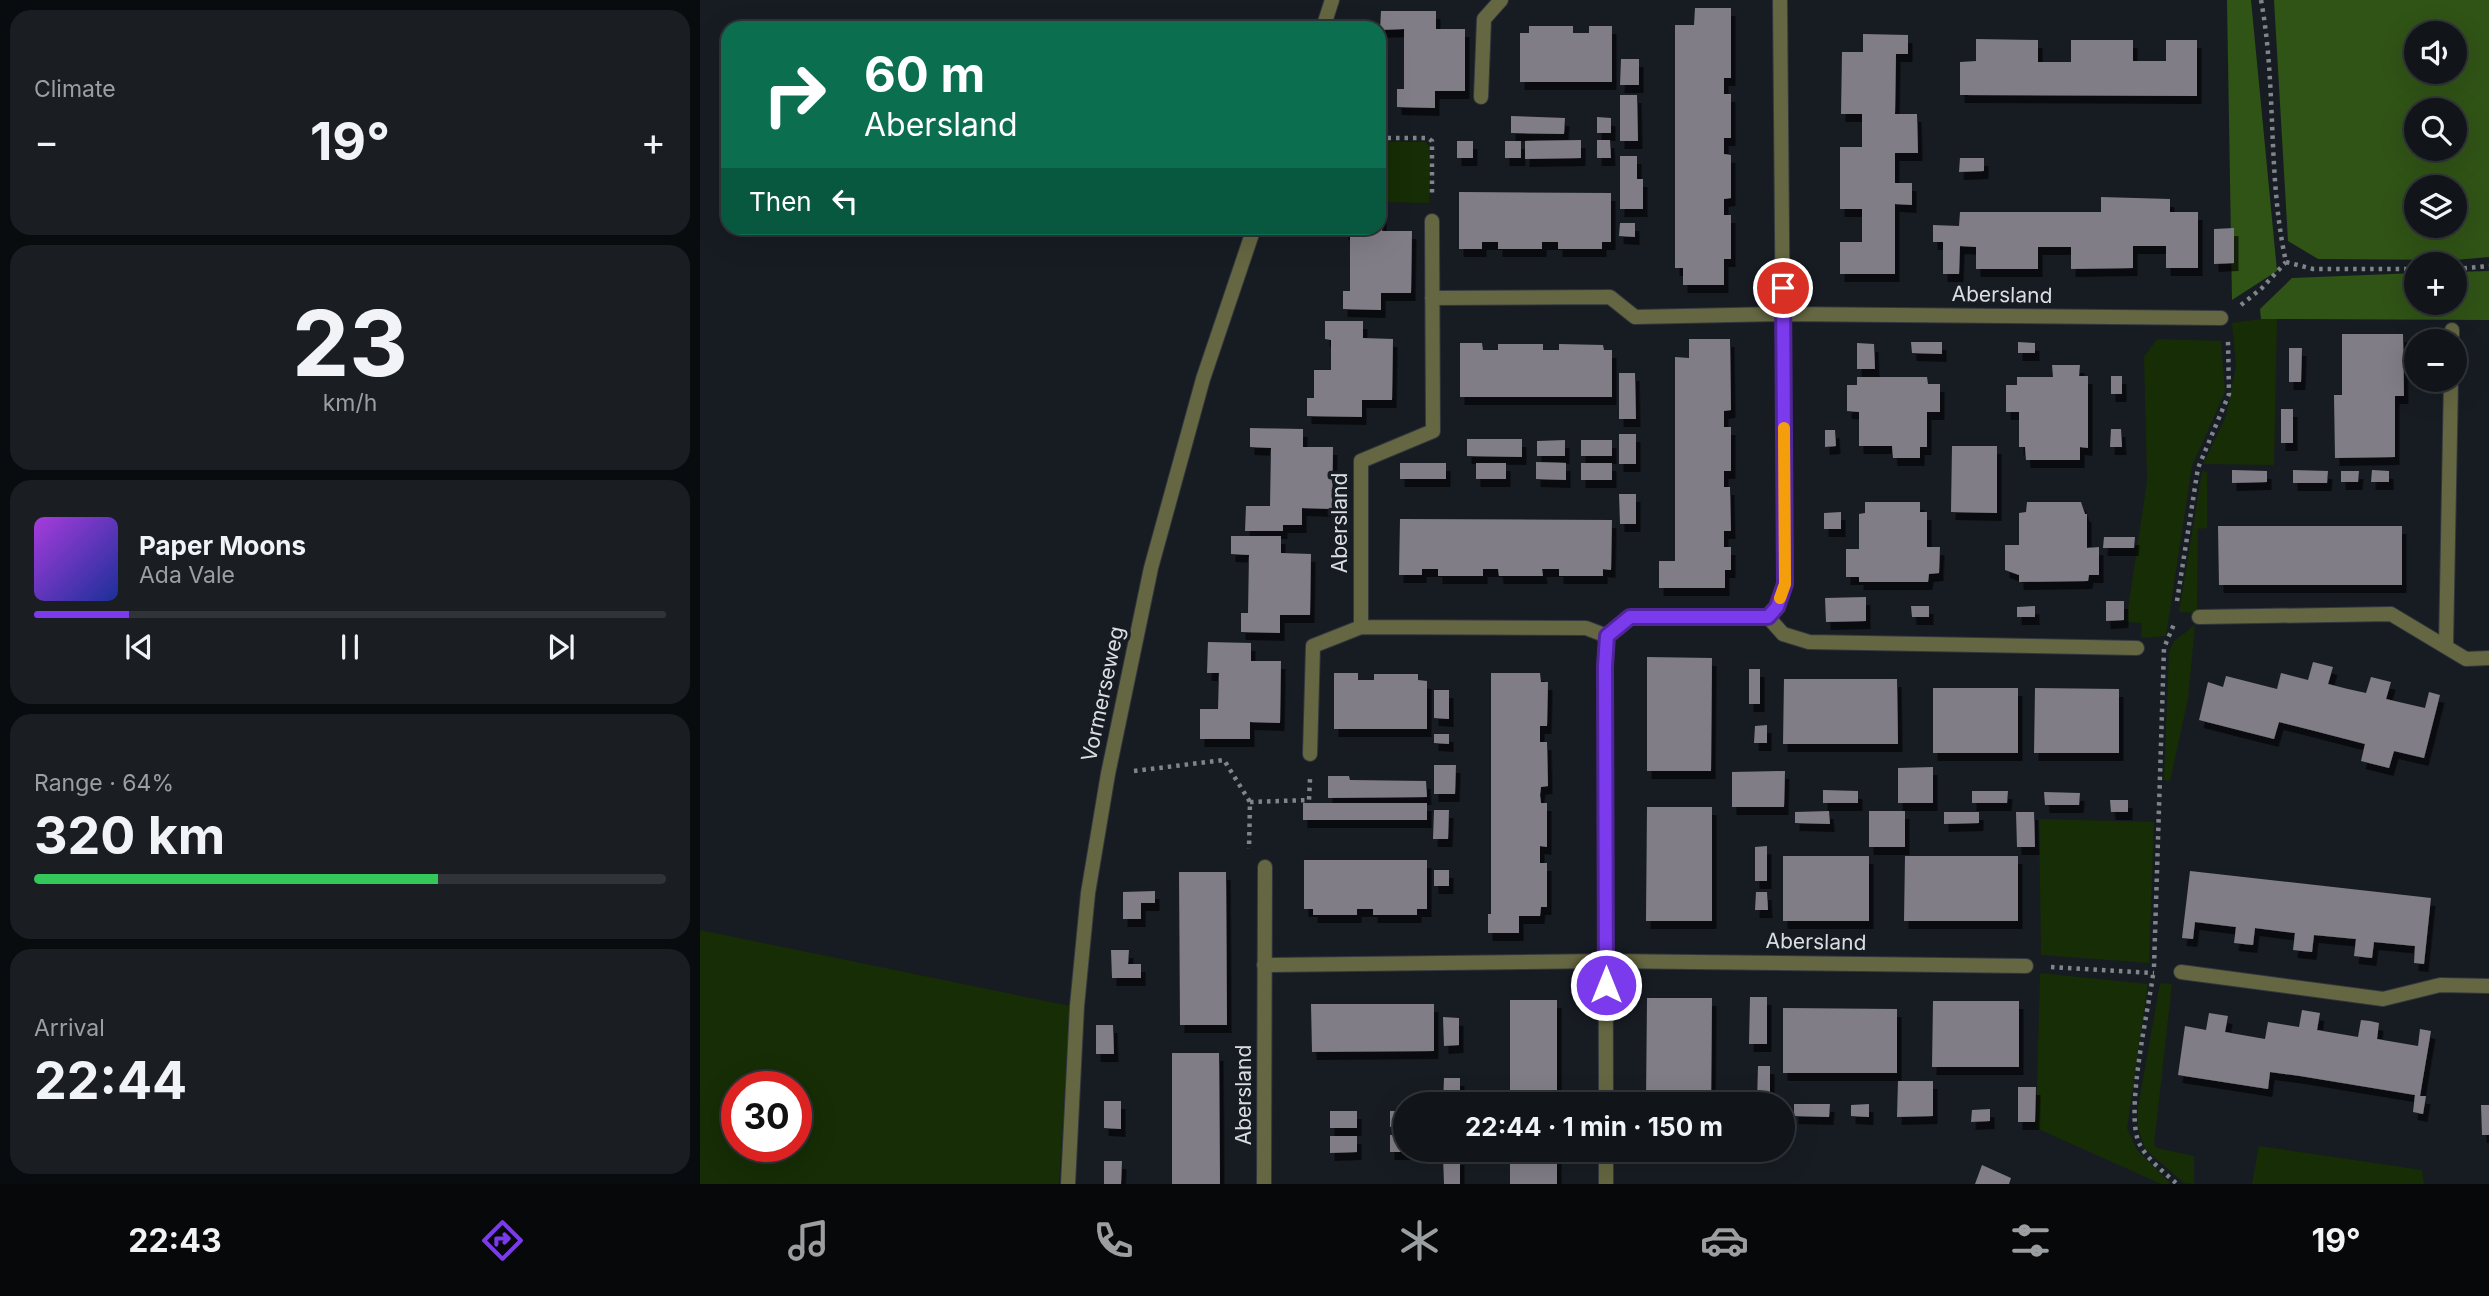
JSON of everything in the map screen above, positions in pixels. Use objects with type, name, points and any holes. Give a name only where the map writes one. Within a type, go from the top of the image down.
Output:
[{"type":"street","points":[[1325,21],[1332,0]]},
{"type":"street","points":[[1481,97],[1484,19],[1501,0]]},
{"type":"street","points":[[1606,1092],[1607,636],[1630,617],[1768,617],[1777,607],[1785,584],[1780,0]]},
{"type":"street","name":"Abersland","points":[[1361,627],[1361,461],[1433,430],[1432,221]]},
{"type":"street","name":"Vormerseweg","points":[[1068,1184],[1077,1006],[1090,882],[1108,774],[1151,568],[1203,379],[1252,235]]},
{"type":"street","name":"Abersland","points":[[1432,298],[1610,297],[1635,317],[1783,314],[2224,316]]},
{"type":"street","points":[[2446,646],[2451,392]]},
{"type":"street","points":[[2199,617],[2391,614],[2466,659],[2489,658]]},
{"type":"street","points":[[1768,617],[1783,634],[1809,642],[2137,648]]},
{"type":"street","points":[[1310,754],[1313,646],[1361,627],[1586,628],[1607,636]]},
{"type":"street","name":"Abersland","points":[[1264,1184],[1265,867]]},
{"type":"street","name":"Abersland","points":[[1264,965],[1606,961],[2026,966]]},
{"type":"street","points":[[2181,972],[2383,999],[2440,985],[2489,986]]},
{"type":"street","points":[[1606,1162],[1606,1184]]},
{"type":"path","points":[[2262,0],[2268,37],[2278,228],[2286,262]]},
{"type":"path","points":[[1386,138],[1428,138],[1432,141],[1432,221]]},
{"type":"path","points":[[2286,262],[2313,269],[2404,269]]},
{"type":"path","points":[[2177,607],[2199,468],[2229,394],[2224,316],[2262,288],[2286,262]]},
{"type":"path","points":[[2467,268],[2489,266]]},
{"type":"path","points":[[2175,616],[2164,648],[2154,973],[2136,1089],[2133,1127],[2141,1148],[2177,1184]]},
{"type":"path","points":[[1251,802],[1309,800],[1310,754]]},
{"type":"path","points":[[1108,774],[1224,760],[1251,802],[1249,854],[1265,867]]},
{"type":"path","points":[[2026,966],[2181,972]]},
{"type":"green space","points":[[2227,0],[2251,0],[2277,271],[2232,300]]},
{"type":"green space","points":[[2274,0],[2489,0],[2489,257],[2467,259],[2467,252],[2404,252],[2404,260],[2318,259],[2288,241]]},
{"type":"green space","points":[[1386,142],[1426,142],[1430,148],[1429,203],[1386,202]]},
{"type":"green space","points":[[2489,271],[2489,320],[2261,319],[2260,309],[2292,278],[2404,274],[2404,315],[2467,315],[2467,272]]},
{"type":"green space","points":[[2277,319],[2274,465],[2203,464],[2226,416],[2236,366],[2232,323]]},
{"type":"green space","points":[[2157,339],[2221,341],[2225,392],[2192,466],[2166,636],[2141,638],[2142,623],[2126,622],[2147,481],[2144,357]]},
{"type":"green space","points":[[2202,471],[2207,472],[2207,528],[2198,529],[2197,613],[2179,612]]},
{"type":"green space","points":[[2195,625],[2188,699],[2170,781],[2164,780],[2169,652],[2174,641]]},
{"type":"green space","points":[[2039,819],[2154,822],[2149,963],[2041,955]]},
{"type":"green space","points":[[700,930],[1070,1006],[1059,1184],[700,1184]]},
{"type":"green space","points":[[2040,973],[2148,984],[2127,1128],[2137,1150],[2169,1184],[2161,1184],[2036,1128]]},
{"type":"green space","points":[[2160,983],[2172,984],[2154,1145],[2194,1156],[2194,1184],[2184,1183],[2145,1149],[2138,1128],[2138,1107]]},
{"type":"green space","points":[[2259,1146],[2422,1170],[2424,1184],[2252,1184]]},
{"type":"building","points":[[1695,8],[1731,8],[1731,78],[1724,78],[1724,94],[1731,94],[1731,138],[1724,138],[1724,154],[1731,155],[1731,198],[1724,199],[1724,215],[1731,215],[1731,259],[1724,259],[1724,285],[1683,285],[1683,268],[1675,268],[1675,25],[1694,25]]},
{"type":"building","points":[[1381,11],[1436,11],[1436,29],[1465,29],[1465,91],[1435,91],[1435,108],[1397,107],[1397,89],[1404,89],[1404,29],[1386,30],[1386,21],[1380,21]]},
{"type":"building","points":[[1529,26],[1573,26],[1573,33],[1589,33],[1589,26],[1612,26],[1612,82],[1520,82],[1520,33],[1529,33]]},
{"type":"building","points":[[1863,34],[1908,35],[1908,54],[1896,54],[1895,114],[1917,114],[1918,153],[1895,153],[1895,183],[1912,183],[1912,205],[1895,204],[1895,274],[1840,274],[1840,242],[1862,242],[1862,209],[1840,209],[1840,147],[1862,147],[1862,114],[1841,114],[1842,52],[1863,52]]},
{"type":"building","points":[[1976,39],[2038,40],[2038,62],[2071,62],[2071,40],[2133,40],[2133,61],[2166,61],[2166,40],[2197,40],[2197,96],[1960,95],[1960,62],[1976,61]]},
{"type":"building","points":[[1621,59],[1639,59],[1639,85],[1620,85]]},
{"type":"building","points":[[1620,95],[1637,95],[1638,141],[1620,141]]},
{"type":"building","points":[[1511,116],[1565,118],[1564,134],[1511,133]]},
{"type":"building","points":[[1597,117],[1611,118],[1611,133],[1597,133]]},
{"type":"building","points":[[1581,140],[1581,158],[1525,159],[1525,141]]},
{"type":"building","points":[[1597,140],[1610,140],[1611,158],[1597,158]]},
{"type":"building","points":[[1457,141],[1473,141],[1473,158],[1457,158]]},
{"type":"building","points":[[1505,141],[1521,141],[1521,158],[1505,158]]},
{"type":"building","points":[[1620,156],[1637,156],[1637,179],[1643,179],[1643,209],[1620,209]]},
{"type":"building","points":[[1960,158],[1984,158],[1984,171],[1959,172]]},
{"type":"building","points":[[1459,192],[1611,193],[1611,242],[1602,242],[1602,249],[1558,249],[1558,242],[1542,242],[1542,249],[1498,249],[1498,242],[1482,242],[1482,249],[1459,249]]},
{"type":"building","points":[[2101,197],[2170,199],[2170,212],[2198,212],[2198,268],[2166,268],[2166,246],[2133,246],[2133,268],[2071,269],[2071,247],[2038,247],[2038,269],[1976,269],[1976,247],[1960,246],[1959,274],[1943,274],[1943,242],[1933,242],[1933,225],[1959,226],[1960,212],[2101,212]]},
{"type":"building","points":[[1620,223],[1635,223],[1635,237],[1619,236]]},
{"type":"building","points":[[2234,228],[2234,263],[2214,264],[2214,229]]},
{"type":"building","points":[[1386,231],[1412,231],[1411,293],[1381,293],[1381,310],[1343,309],[1343,291],[1350,291],[1350,235],[1386,235]]},
{"type":"building","points":[[1325,321],[1363,321],[1363,338],[1393,339],[1392,400],[1362,400],[1362,417],[1307,416],[1307,398],[1314,398],[1314,370],[1331,370],[1331,340],[1325,339]]},
{"type":"building","points":[[2342,334],[2403,334],[2404,396],[2395,396],[2395,457],[2335,458],[2334,395],[2342,395]]},
{"type":"building","points":[[1689,339],[1730,339],[1731,410],[1724,411],[1724,427],[1731,427],[1731,471],[1724,471],[1724,487],[1730,487],[1731,531],[1724,531],[1724,547],[1731,547],[1731,570],[1725,570],[1725,588],[1659,588],[1659,561],[1675,561],[1675,357],[1689,358]]},
{"type":"building","points":[[1911,342],[1942,342],[1942,354],[1912,353]]},
{"type":"building","points":[[2018,342],[2035,343],[2035,353],[2018,353]]},
{"type":"building","points":[[1460,343],[1482,343],[1483,350],[1498,350],[1498,344],[1543,344],[1543,350],[1559,350],[1559,344],[1603,345],[1604,350],[1612,350],[1612,397],[1460,397]]},
{"type":"building","points":[[1857,343],[1874,344],[1875,369],[1857,369]]},
{"type":"building","points":[[2289,348],[2302,348],[2301,382],[2289,382]]},
{"type":"building","points":[[2052,365],[2080,365],[2079,376],[2088,376],[2088,448],[2080,447],[2080,460],[2026,460],[2025,447],[2019,447],[2019,412],[2006,412],[2006,385],[2017,385],[2017,377],[2053,377]]},
{"type":"building","points":[[1619,373],[1635,373],[1636,419],[1619,419]]},
{"type":"building","points":[[2111,376],[2122,376],[2122,394],[2111,394]]},
{"type":"building","points":[[1857,377],[1927,377],[1928,384],[1940,384],[1940,412],[1927,412],[1927,447],[1920,447],[1920,458],[1893,458],[1892,446],[1859,446],[1859,412],[1847,411],[1847,385],[1857,385]]},
{"type":"building","points":[[2281,409],[2293,409],[2293,443],[2281,443]]},
{"type":"building","points":[[1250,428],[1303,429],[1303,447],[1333,447],[1332,509],[1302,508],[1302,525],[1283,525],[1283,531],[1245,531],[1246,506],[1270,506],[1271,448],[1250,447]]},
{"type":"building","points":[[2111,429],[2121,429],[2122,447],[2110,447]]},
{"type":"building","points":[[1825,430],[1835,430],[1836,446],[1825,447]]},
{"type":"building","points":[[1619,434],[1636,434],[1636,464],[1619,464]]},
{"type":"building","points":[[1467,439],[1522,439],[1522,457],[1467,456]]},
{"type":"building","points":[[1565,440],[1565,456],[1537,456],[1537,441]]},
{"type":"building","points":[[1581,440],[1612,440],[1612,456],[1581,456]]},
{"type":"building","points":[[1952,446],[1997,446],[1997,513],[1951,512]]},
{"type":"building","points":[[1536,462],[1566,463],[1566,480],[1536,479]]},
{"type":"building","points":[[1400,463],[1446,463],[1446,479],[1400,479]]},
{"type":"building","points":[[1476,463],[1506,463],[1506,479],[1476,479]]},
{"type":"building","points":[[1581,463],[1612,463],[1612,480],[1581,480]]},
{"type":"building","points":[[2232,470],[2267,471],[2267,482],[2232,483]]},
{"type":"building","points":[[2293,470],[2328,471],[2327,483],[2293,483]]},
{"type":"building","points":[[2372,470],[2389,471],[2389,482],[2371,482]]},
{"type":"building","points":[[2341,471],[2359,471],[2358,482],[2341,482]]},
{"type":"building","points":[[1619,494],[1636,494],[1636,524],[1620,524]]},
{"type":"building","points":[[1865,502],[1920,502],[1920,512],[1927,512],[1927,547],[1940,547],[1939,573],[1929,574],[1928,582],[1859,582],[1859,577],[1846,577],[1846,549],[1859,549],[1859,514],[1865,513]]},
{"type":"building","points":[[2027,502],[2081,502],[2087,514],[2087,548],[2099,547],[2099,575],[2089,575],[2088,581],[2019,582],[2019,575],[2005,570],[2005,545],[2019,545],[2019,513],[2026,512]]},
{"type":"building","points":[[1841,512],[1841,529],[1824,529],[1824,513]]},
{"type":"building","points":[[1400,519],[1612,520],[1611,570],[1603,569],[1603,576],[1559,576],[1559,569],[1542,569],[1543,576],[1499,576],[1498,569],[1483,569],[1483,576],[1438,576],[1438,569],[1422,569],[1422,575],[1399,575]]},
{"type":"building","points":[[2218,526],[2402,526],[2402,585],[2219,585]]},
{"type":"building","points":[[1231,536],[1281,536],[1281,553],[1311,554],[1310,615],[1280,615],[1280,633],[1241,632],[1241,613],[1248,613],[1249,555],[1231,554]]},
{"type":"building","points":[[2104,537],[2135,537],[2134,548],[2103,548]]},
{"type":"building","points":[[1866,597],[1866,621],[1826,622],[1825,598]]},
{"type":"building","points":[[2106,601],[2124,601],[2124,620],[2106,621]]},
{"type":"building","points":[[1911,606],[1929,606],[1929,617],[1912,617]]},
{"type":"building","points":[[2035,606],[2035,617],[2017,617],[2017,607]]},
{"type":"building","points":[[1208,642],[1251,643],[1251,661],[1281,661],[1280,723],[1250,722],[1250,739],[1200,739],[1200,709],[1218,709],[1219,673],[1207,673]]},
{"type":"building","points":[[1647,657],[1712,658],[1711,771],[1647,771]]},
{"type":"building","points":[[2313,662],[2333,667],[2328,684],[2366,693],[2371,677],[2391,682],[2386,699],[2425,708],[2429,692],[2440,695],[2424,758],[2394,751],[2389,768],[2361,761],[2365,744],[2307,729],[2279,722],[2274,739],[2199,720],[2208,682],[2223,687],[2226,676],[2277,689],[2281,673],[2308,680]]},
{"type":"building","points":[[1749,669],[1760,669],[1760,704],[1749,704]]},
{"type":"building","points":[[1334,673],[1358,673],[1358,680],[1374,680],[1374,674],[1418,674],[1418,680],[1427,681],[1427,729],[1334,729]]},
{"type":"building","points":[[1491,673],[1540,673],[1541,682],[1548,682],[1547,726],[1540,726],[1540,742],[1547,742],[1548,786],[1541,787],[1540,795],[1541,803],[1547,803],[1547,847],[1540,846],[1540,863],[1547,863],[1547,907],[1541,907],[1540,916],[1519,916],[1519,933],[1488,933],[1488,914],[1491,914]]},
{"type":"building","points":[[1784,679],[1897,679],[1898,744],[1783,744]]},
{"type":"building","points":[[1933,688],[2018,688],[2018,753],[1933,753]]},
{"type":"building","points":[[2035,688],[2119,689],[2119,753],[2034,753]]},
{"type":"building","points":[[1434,690],[1449,690],[1449,719],[1434,718]]},
{"type":"building","points":[[1767,725],[1767,743],[1754,743],[1755,726]]},
{"type":"building","points":[[1434,734],[1449,734],[1449,744],[1434,743]]},
{"type":"building","points":[[1434,765],[1456,765],[1455,794],[1434,794]]},
{"type":"building","points":[[1933,767],[1933,803],[1898,803],[1898,768]]},
{"type":"building","points":[[1785,771],[1784,807],[1732,807],[1732,772]]},
{"type":"building","points":[[1328,776],[1349,776],[1350,780],[1426,781],[1427,797],[1328,798]]},
{"type":"building","points":[[1823,790],[1858,791],[1858,803],[1823,803]]},
{"type":"building","points":[[1972,791],[2008,791],[2007,803],[1972,803]]},
{"type":"building","points":[[2044,792],[2080,793],[2079,805],[2045,805]]},
{"type":"building","points":[[2110,800],[2128,800],[2128,812],[2111,812]]},
{"type":"building","points":[[1303,803],[1427,803],[1427,820],[1303,820]]},
{"type":"building","points":[[1647,807],[1712,807],[1712,921],[1646,921]]},
{"type":"building","points":[[1434,810],[1449,810],[1448,839],[1433,839]]},
{"type":"building","points":[[1829,811],[1830,824],[1795,823],[1795,812]]},
{"type":"building","points":[[1869,811],[1905,811],[1905,847],[1869,847]]},
{"type":"building","points":[[1944,812],[1979,812],[1979,823],[1944,824]]},
{"type":"building","points":[[2016,812],[2034,812],[2035,847],[2017,847]]},
{"type":"building","points":[[1767,846],[1767,881],[1755,881],[1755,847]]},
{"type":"building","points":[[1783,856],[1869,856],[1869,921],[1783,921]]},
{"type":"building","points":[[1905,856],[2018,856],[2018,921],[1904,921]]},
{"type":"building","points":[[1304,860],[1427,860],[1427,909],[1417,909],[1417,915],[1373,915],[1373,909],[1357,909],[1357,915],[1313,915],[1313,909],[1304,909]]},
{"type":"building","points":[[1434,870],[1449,870],[1449,886],[1434,886]]},
{"type":"building","points":[[2190,871],[2431,898],[2424,964],[2414,963],[2415,946],[2374,942],[2372,958],[2354,956],[2356,939],[2314,935],[2312,952],[2293,950],[2295,933],[2255,928],[2253,945],[2234,943],[2236,927],[2195,922],[2193,939],[2182,938]]},
{"type":"building","points":[[1179,872],[1226,872],[1227,1025],[1180,1025]]},
{"type":"building","points":[[1155,891],[1155,903],[1141,903],[1141,919],[1123,919],[1123,892]]},
{"type":"building","points":[[1756,892],[1767,892],[1768,910],[1755,910]]},
{"type":"building","points":[[1111,950],[1129,950],[1128,964],[1141,964],[1141,978],[1112,978]]},
{"type":"building","points":[[1750,997],[1767,997],[1767,1044],[1749,1044]]},
{"type":"building","points":[[1647,998],[1712,998],[1711,1092],[1646,1092]]},
{"type":"building","points":[[1510,1000],[1557,1000],[1557,1092],[1510,1092]]},
{"type":"building","points":[[1933,1001],[2019,1001],[2019,1067],[1932,1067]]},
{"type":"building","points":[[1311,1004],[1434,1004],[1434,1051],[1312,1052]]},
{"type":"building","points":[[1783,1008],[1897,1009],[1897,1073],[1783,1073]]},
{"type":"building","points":[[2302,1010],[2320,1013],[2317,1030],[2358,1037],[2361,1020],[2379,1023],[2377,1039],[2418,1046],[2420,1029],[2431,1031],[2420,1096],[2426,1096],[2423,1114],[2413,1112],[2415,1095],[2300,1076],[2270,1072],[2268,1089],[2178,1075],[2185,1026],[2206,1030],[2209,1013],[2228,1016],[2225,1032],[2265,1039],[2268,1022],[2299,1027]]},
{"type":"building","points":[[1443,1017],[1459,1018],[1459,1045],[1444,1046]]},
{"type":"building","points":[[1096,1025],[1113,1025],[1114,1054],[1096,1054]]},
{"type":"building","points":[[1172,1053],[1219,1053],[1220,1184],[1172,1184]]},
{"type":"building","points":[[1758,1066],[1770,1066],[1770,1092],[1757,1092]]},
{"type":"building","points":[[1444,1078],[1460,1078],[1460,1092],[1443,1092]]},
{"type":"building","points":[[1898,1081],[1933,1081],[1933,1116],[1897,1117]]},
{"type":"building","points":[[2018,1087],[2036,1087],[2035,1122],[2018,1122]]},
{"type":"building","points":[[1104,1101],[1121,1101],[1121,1129],[1104,1128]]},
{"type":"building","points":[[1795,1104],[1830,1104],[1829,1117],[1795,1116]]},
{"type":"building","points":[[1869,1104],[1869,1117],[1851,1116],[1851,1105]]},
{"type":"building","points":[[2481,1105],[2489,1105],[2489,1135],[2482,1135]]},
{"type":"building","points":[[1990,1109],[1990,1121],[1971,1122],[1972,1110]]},
{"type":"building","points":[[1330,1111],[1357,1111],[1357,1128],[1330,1128]]},
{"type":"building","points":[[1390,1111],[1393,1111],[1393,1127],[1390,1127]]},
{"type":"building","points":[[1390,1135],[1393,1135],[1393,1152],[1390,1152]]},
{"type":"building","points":[[1330,1136],[1357,1136],[1357,1152],[1330,1153]]},
{"type":"building","points":[[1104,1161],[1122,1161],[1121,1184],[1104,1184]]},
{"type":"building","points":[[1443,1162],[1460,1162],[1460,1184],[1444,1184]]},
{"type":"building","points":[[1510,1162],[1557,1162],[1557,1184],[1510,1184]]},
{"type":"building","points":[[1982,1165],[2011,1178],[2009,1184],[1975,1184]]},
{"type":"slow traffic","points":[[1780,598],[1785,584],[1784,428]]},
{"type":"route","points":[[1606,985],[1607,636],[1630,617],[1768,617],[1777,607],[1785,584],[1783,288]]}]
